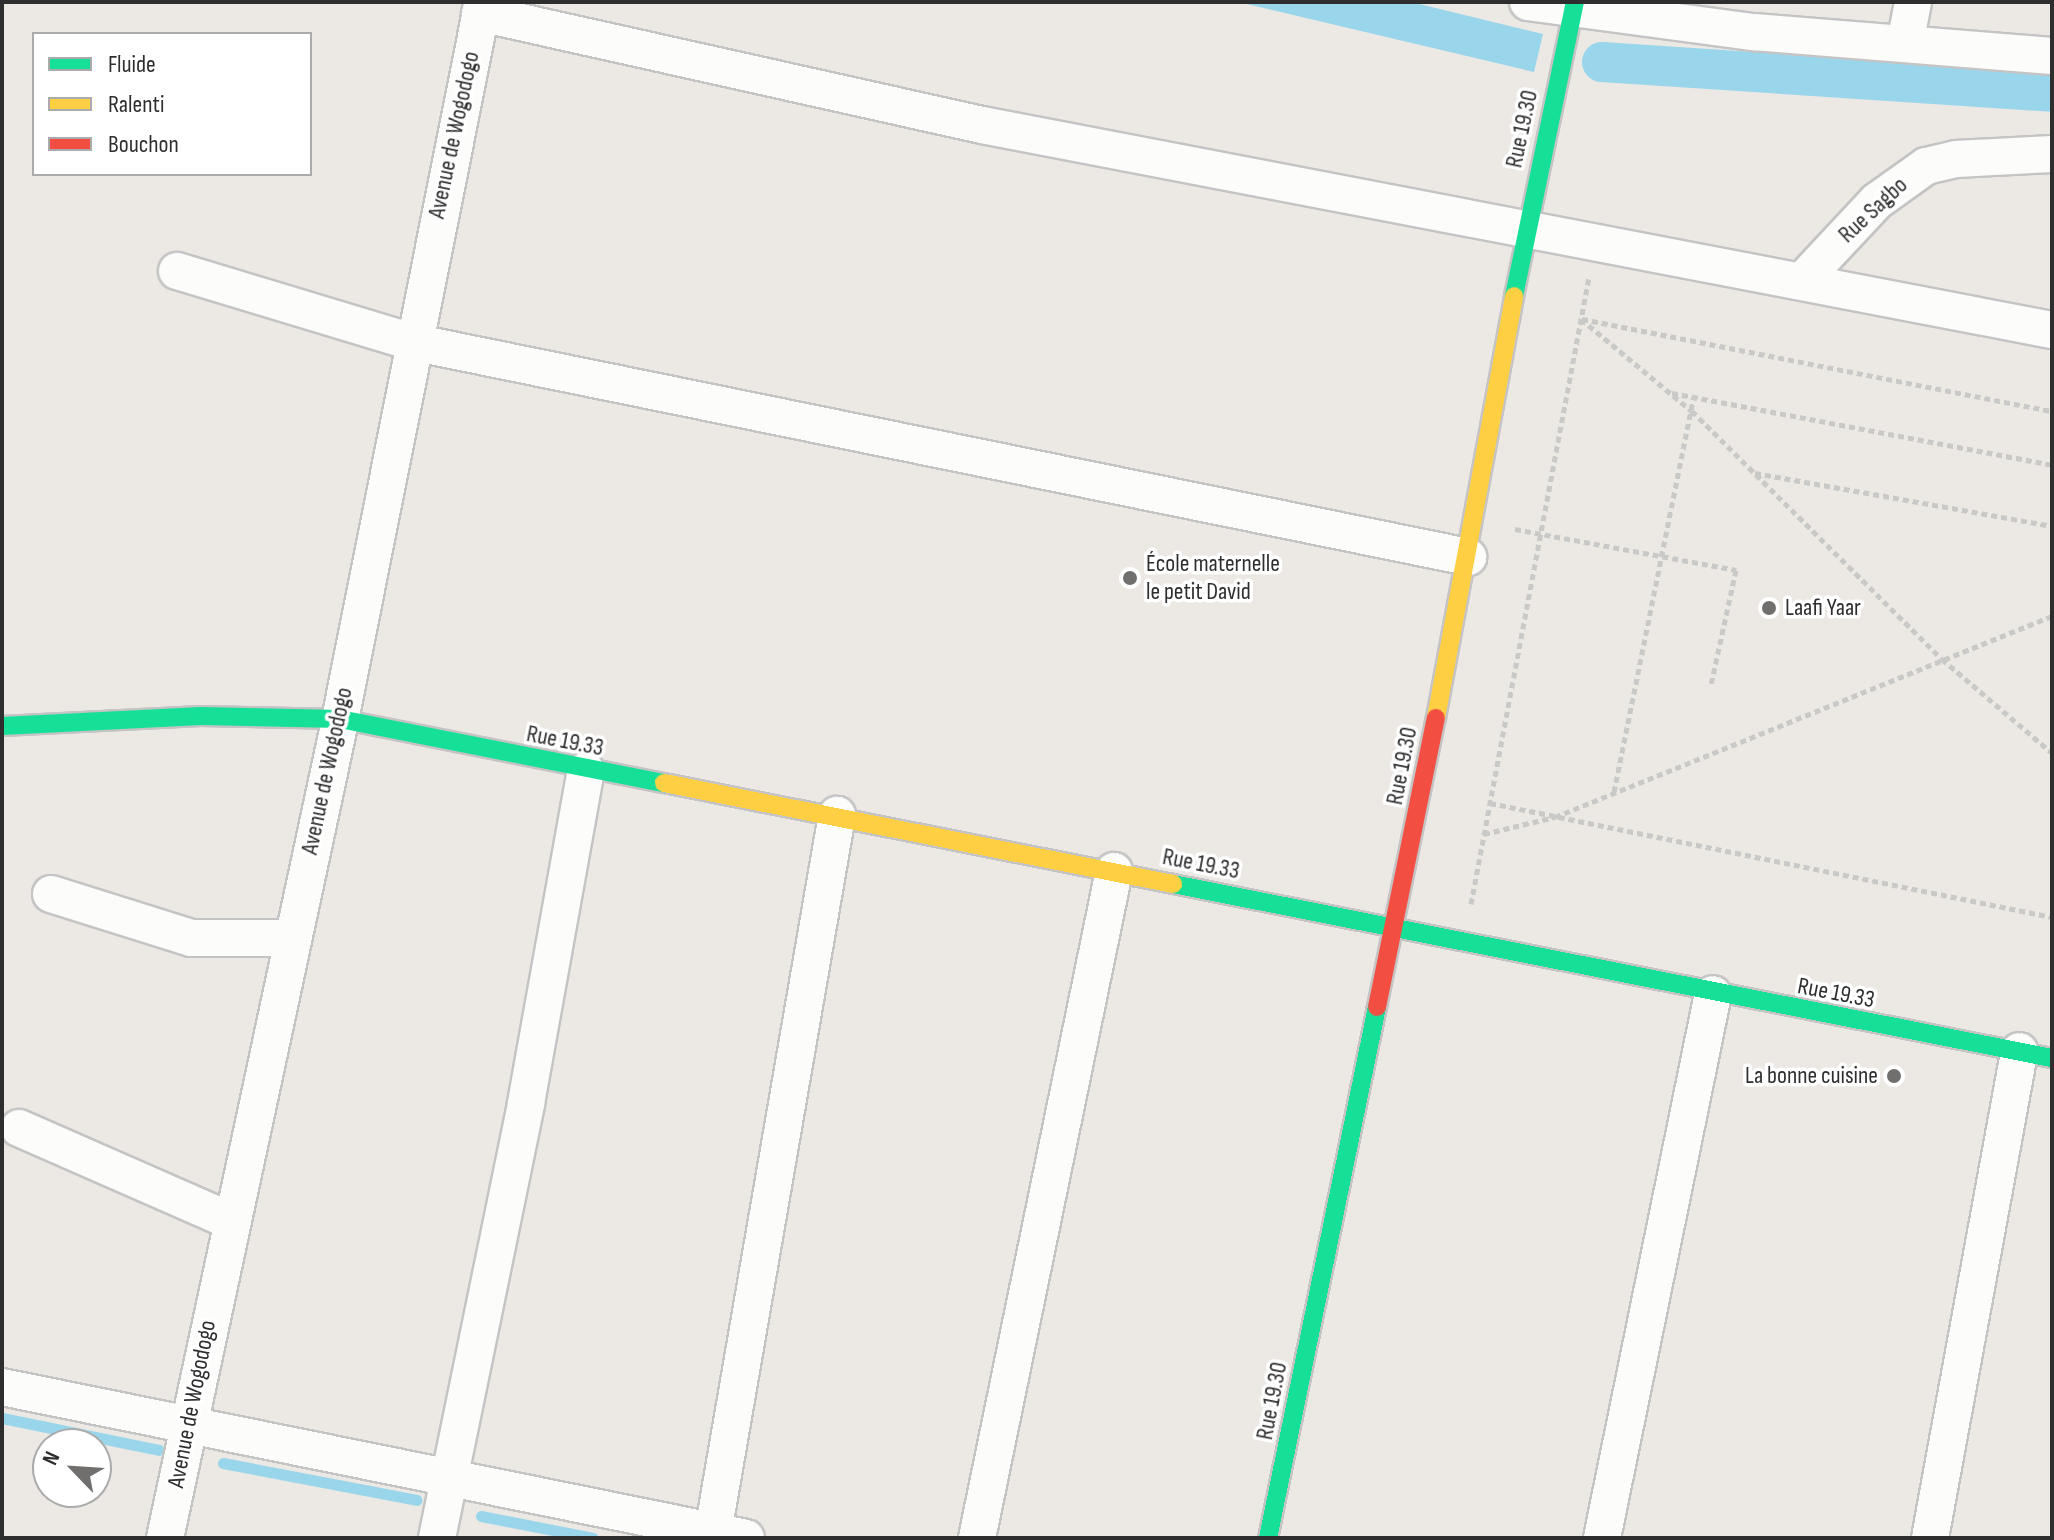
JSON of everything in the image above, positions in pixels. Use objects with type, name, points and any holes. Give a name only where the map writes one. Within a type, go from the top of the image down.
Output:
[{"type":"street","points":[[1528,2],[1905,44],[2052,56]]},
{"type":"street","points":[[1905,44],[1913,2]]},
{"type":"street","name":"Rue 19.30","points":[[1268,1538],[1475,522],[1526,226],[1574,6]]},
{"type":"street","points":[[481,8],[982,125],[1596,239],[2052,330]]},
{"type":"street","name":"Avenue de Wogodogo","points":[[165,1538],[229,1220],[340,719],[412,342],[481,8]]},
{"type":"street","name":"Rue Sagbo","points":[[1803,280],[1877,201],[1926,166],[1956,159],[2052,154]]},
{"type":"street","points":[[177,271],[412,342],[1468,557]]},
{"type":"street","name":"Rue 19.33","points":[[2,726],[201,716],[259,722],[340,719],[586,770],[837,815],[1394,926],[1713,994],[2035,1054]]},
{"type":"street","points":[[437,1538],[526,1103],[586,770]]},
{"type":"street","points":[[2,1387],[724,1536],[837,815]]},
{"type":"street","points":[[977,1538],[1114,871]]},
{"type":"street","points":[[51,894],[191,938],[290,938]]},
{"type":"street","points":[[1602,1538],[1713,994]]},
{"type":"street","points":[[1930,1538],[2035,1054]]},
{"type":"street","points":[[19,1128],[229,1220]]},
{"type":"path","points":[[1463,940],[1596,239]]},
{"type":"path","points":[[1581,319],[1692,411],[1942,659],[2052,753]]},
{"type":"path","points":[[1581,319],[2052,411]]},
{"type":"path","points":[[1671,393],[2052,465]]},
{"type":"path","points":[[1614,793],[1694,397]]},
{"type":"path","points":[[1754,473],[2052,526]]},
{"type":"path","points":[[1475,522],[1736,570],[1711,685]]},
{"type":"path","points":[[1484,834],[1555,817],[2052,616]]},
{"type":"path","points":[[1490,803],[2052,917]]},
{"type":"water","points":[[1238,2],[1411,2],[1543,34],[1534,72]]},
{"type":"waterway","points":[[1602,62],[2052,92]]},
{"type":"waterway","points":[[2,1418],[159,1450]]},
{"type":"waterway","points":[[223,1463],[417,1500]]},
{"type":"waterway","points":[[481,1516],[593,1538]]},
{"type":"traffic: fast","points":[[1514,296],[1575,2]]},
{"type":"traffic: fast","points":[[2,726],[201,716],[340,719],[664,783]]},
{"type":"traffic: fast","points":[[1173,884],[2052,1058]]},
{"type":"traffic: fast","points":[[1268,1538],[1377,1007]]},
{"type":"traffic: slow","points":[[1436,718],[1514,296]]},
{"type":"traffic: slow","points":[[664,783],[1173,884]]},
{"type":"traffic: jam","points":[[1377,1007],[1436,718]]},
{"type":"place","name":"École maternelle le petit David","points":[[1130,578]]},
{"type":"place","name":"Laafi Yaar","points":[[1769,608]]},
{"type":"place","name":"La bonne cuisine","points":[[1894,1076]]}]
